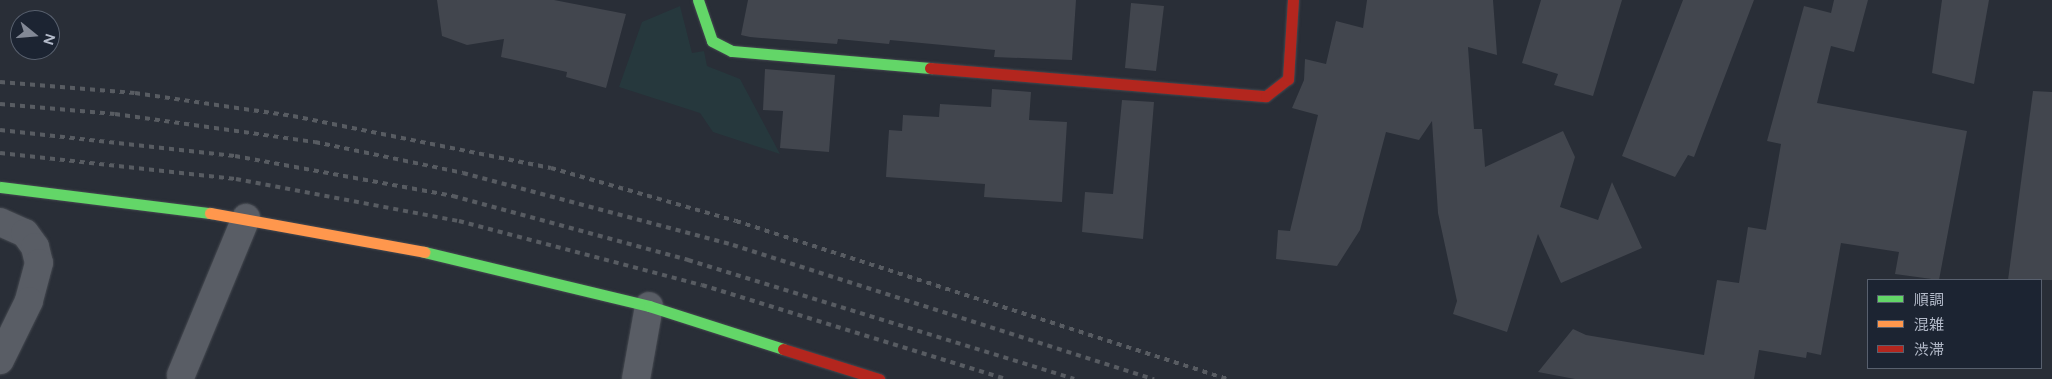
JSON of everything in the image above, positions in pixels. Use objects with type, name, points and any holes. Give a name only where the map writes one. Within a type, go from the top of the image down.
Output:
[{"type":"street","points":[[698,0],[712,41],[732,51],[1266,96],[1288,79],[1293,0]]},
{"type":"street","points":[[0,187],[246,218],[454,257],[649,306],[879,379]]},
{"type":"street","points":[[181,375],[246,218]]},
{"type":"street","points":[[0,222],[25,234],[35,247],[40,263],[29,301],[0,360]]},
{"type":"street","points":[[636,379],[649,306]]},
{"type":"shaded area","points":[[680,6],[692,53],[704,51],[707,66],[740,79],[780,154],[713,132],[700,113],[619,87],[642,22]]},
{"type":"building","points":[[437,0],[554,0],[626,14],[606,88],[566,77],[567,72],[501,57],[504,39],[467,45],[442,36]]},
{"type":"building","points":[[748,0],[1076,0],[1072,60],[994,57],[995,50],[890,40],[889,44],[838,39],[837,44],[750,37],[741,35]]},
{"type":"building","points":[[1367,0],[1493,0],[1497,55],[1468,47],[1474,129],[1482,129],[1485,167],[1563,131],[1575,157],[1560,207],[1598,220],[1612,182],[1642,248],[1561,283],[1538,234],[1507,332],[1453,314],[1457,301],[1438,213],[1432,121],[1419,140],[1386,132],[1360,230],[1337,266],[1276,259],[1278,230],[1290,231],[1318,115],[1292,108],[1304,80],[1305,59],[1326,64],[1336,21],[1363,28]]},
{"type":"building","points":[[1541,0],[1622,0],[1593,96],[1554,85],[1558,74],[1522,63]]},
{"type":"building","points":[[1683,0],[1754,0],[1694,157],[1688,155],[1675,177],[1622,156]]},
{"type":"building","points":[[1834,0],[1868,0],[1854,52],[1831,46],[1817,103],[1967,131],[1939,279],[1895,274],[1899,252],[1841,243],[1821,355],[1807,352],[1806,358],[1759,350],[1754,379],[1575,379],[1538,372],[1573,329],[1586,335],[1704,355],[1717,280],[1739,283],[1748,227],[1766,230],[1781,144],[1767,141],[1804,6],[1831,13]]},
{"type":"building","points":[[1942,0],[1989,0],[1974,84],[1932,73]]},
{"type":"building","points":[[1131,3],[1164,6],[1156,71],[1125,68]]},
{"type":"building","points":[[765,69],[835,75],[829,152],[780,148],[783,111],[763,110]]},
{"type":"building","points":[[992,89],[1031,92],[1029,120],[1067,122],[1062,202],[984,197],[985,184],[886,177],[889,130],[902,131],[903,115],[939,117],[940,104],[991,107]]},
{"type":"building","points":[[2033,91],[2052,92],[2052,280],[2008,279]]},
{"type":"building","points":[[1122,100],[1154,102],[1143,239],[1082,232],[1085,192],[1113,194]]},
{"type":"railway","points":[[0,82],[135,93],[293,116],[551,168],[736,221],[1227,379]]},
{"type":"railway","points":[[0,104],[115,114],[315,142],[463,173],[733,245],[1154,379]]},
{"type":"railway","points":[[0,130],[235,156],[453,196],[688,260],[1074,379]]},
{"type":"railway","points":[[0,153],[236,179],[459,221],[702,285],[1005,379]]},
{"type":"traffic: fast","points":[[698,0],[712,41],[732,51],[930,68]]},
{"type":"traffic: fast","points":[[0,187],[210,213]]},
{"type":"traffic: fast","points":[[424,252],[649,306],[783,349]]},
{"type":"traffic: slow","points":[[210,213],[424,252]]},
{"type":"traffic: jam","points":[[930,68],[1266,96],[1288,79],[1293,0]]},
{"type":"traffic: jam","points":[[783,349],[879,379]]}]
